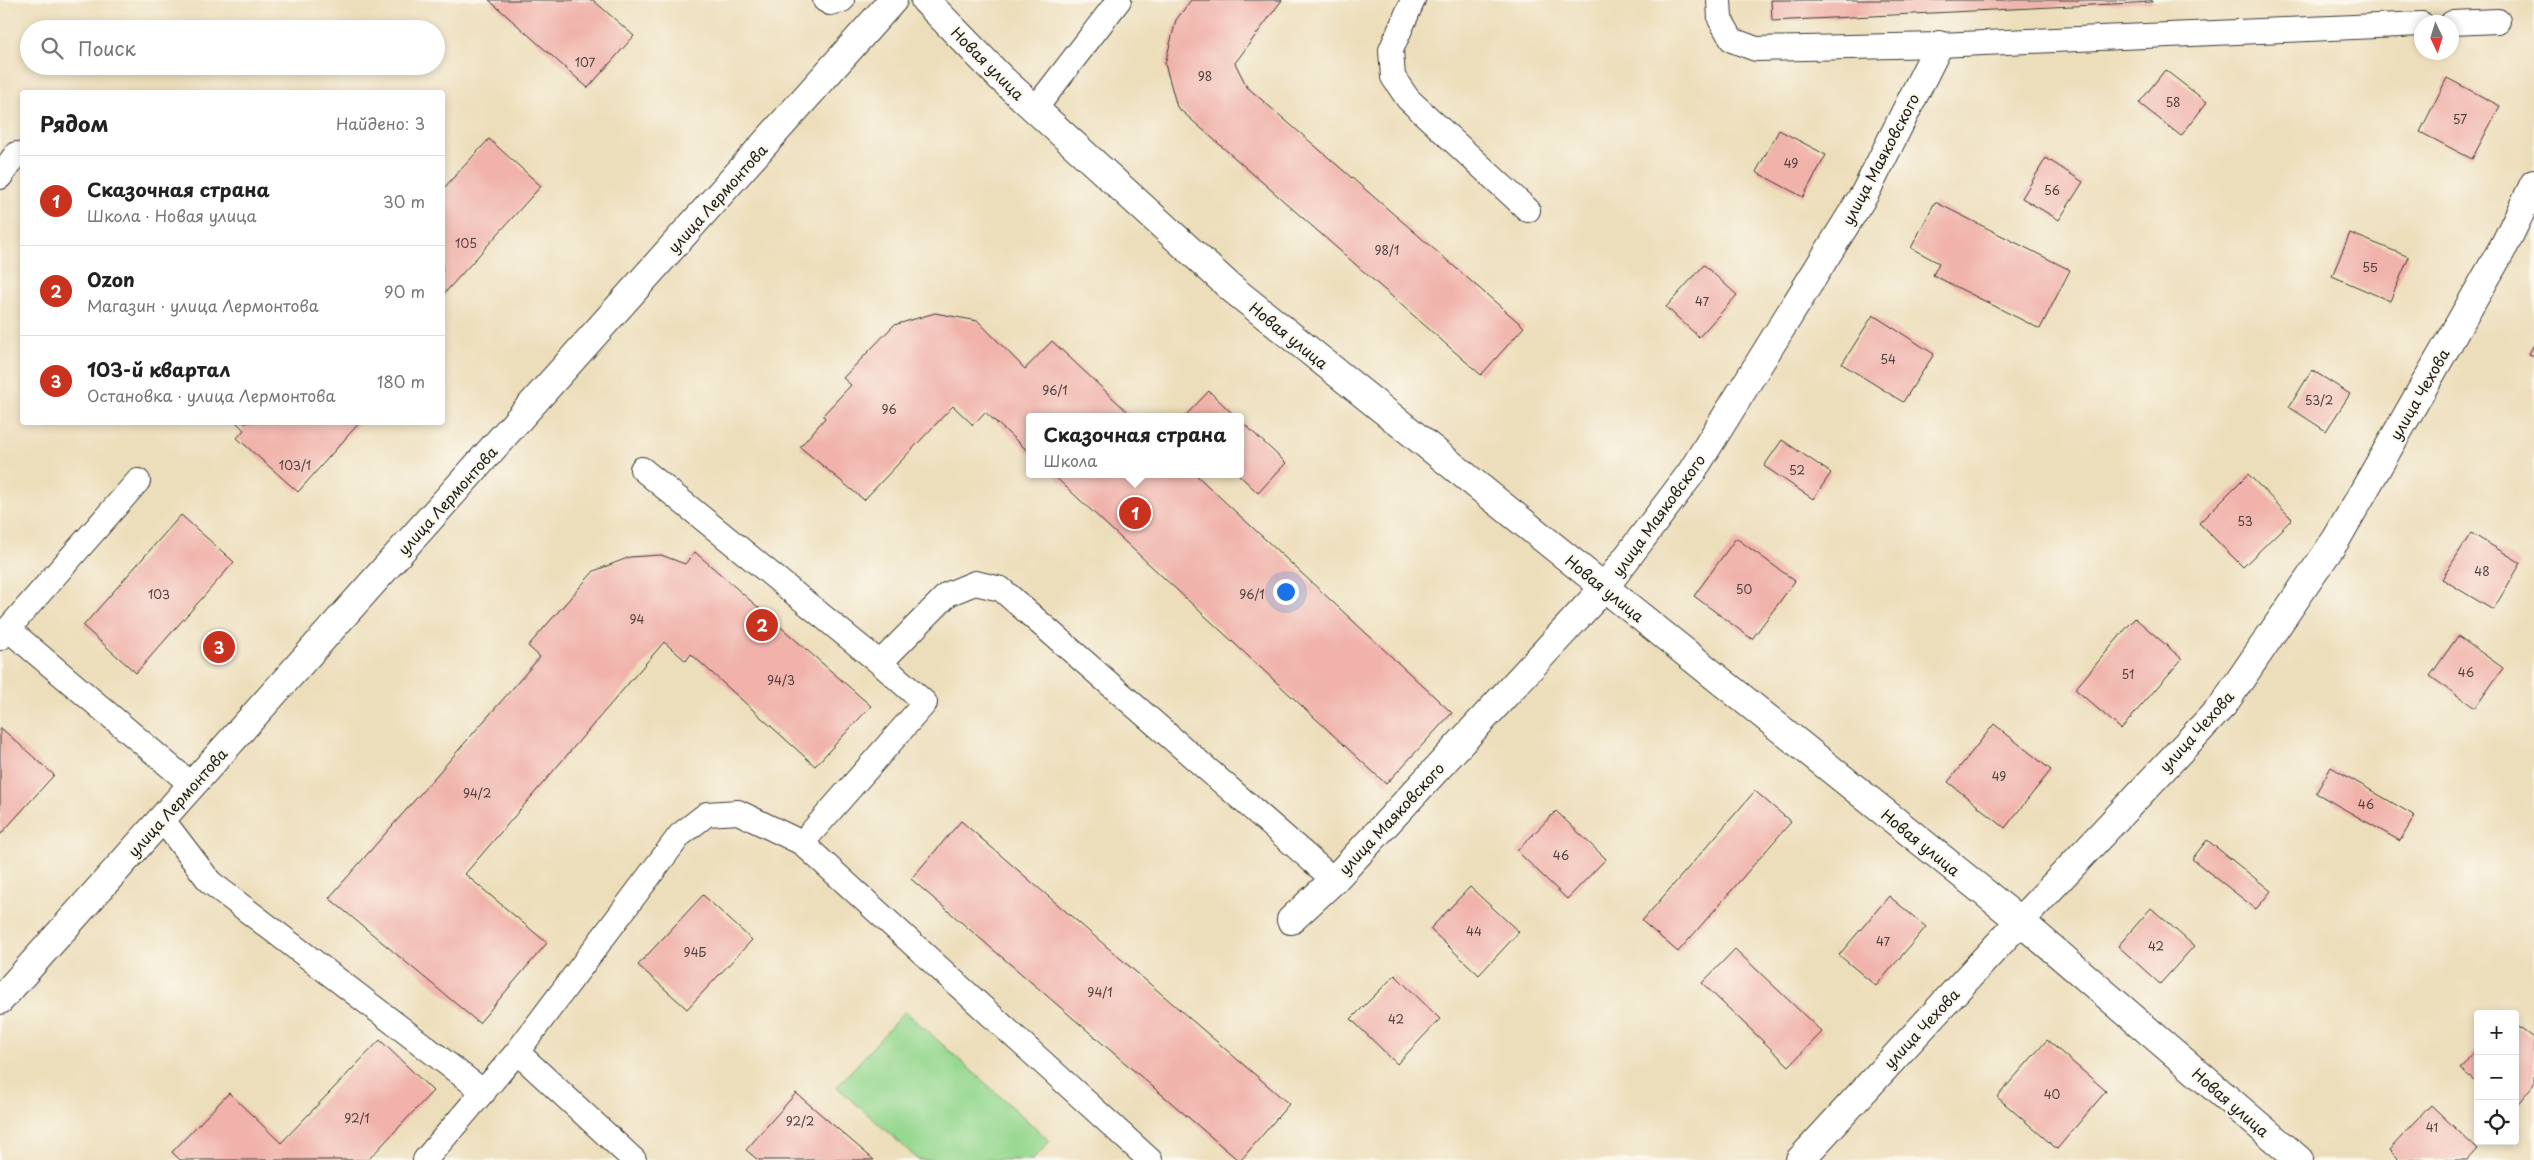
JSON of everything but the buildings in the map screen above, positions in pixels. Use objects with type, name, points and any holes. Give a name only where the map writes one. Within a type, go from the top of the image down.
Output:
[{"type":"street","name":"улица Лермонтова","points":[[0,1000],[893,0]]},
{"type":"street","name":"Новая улица","points":[[925,0],[1000,78],[1230,288],[2020,921],[2299,1160]]},
{"type":"street","name":"улица Маяковского","points":[[1291,920],[1334,880],[1604,588],[1691,473],[1865,193],[1939,45]]},
{"type":"street","name":"улица Чехова","points":[[1800,1160],[2020,921],[2223,705],[2337,538],[2505,244],[2534,184]]},
{"type":"lane","points":[[825,0],[830,3],[842,0]]},
{"type":"lane","points":[[1035,109],[1119,0]]},
{"type":"lane","points":[[1413,0],[1391,50],[1393,77],[1408,99],[1528,210]]},
{"type":"lane","points":[[1719,0],[1720,19],[1732,40],[1756,49],[1939,45],[2414,24]]},
{"type":"lane","points":[[2459,23],[2498,21]]},
{"type":"lane","points":[[0,177],[16,154]]},
{"type":"lane","points":[[642,469],[880,663],[925,703],[802,843]]},
{"type":"lane","points":[[138,481],[4,634],[192,786]]},
{"type":"lane","points":[[880,663],[948,594],[975,583],[1001,589],[1334,880]]},
{"type":"lane","points":[[425,1160],[517,1052],[680,834],[707,814],[738,812],[802,843],[1150,1160]]},
{"type":"lane","points":[[162,819],[210,882],[484,1092]]},
{"type":"lane","points":[[517,1052],[634,1160]]},
{"type":"green space","points":[[905,1011],[1050,1141],[1033,1160],[919,1160],[837,1087]]},
{"type":"place","name":"Сказочная страна","points":[[1135,513]]},
{"type":"place","name":"Ozon","points":[[762,625]]},
{"type":"place","name":"103-й квартал","points":[[219,647]]}]
